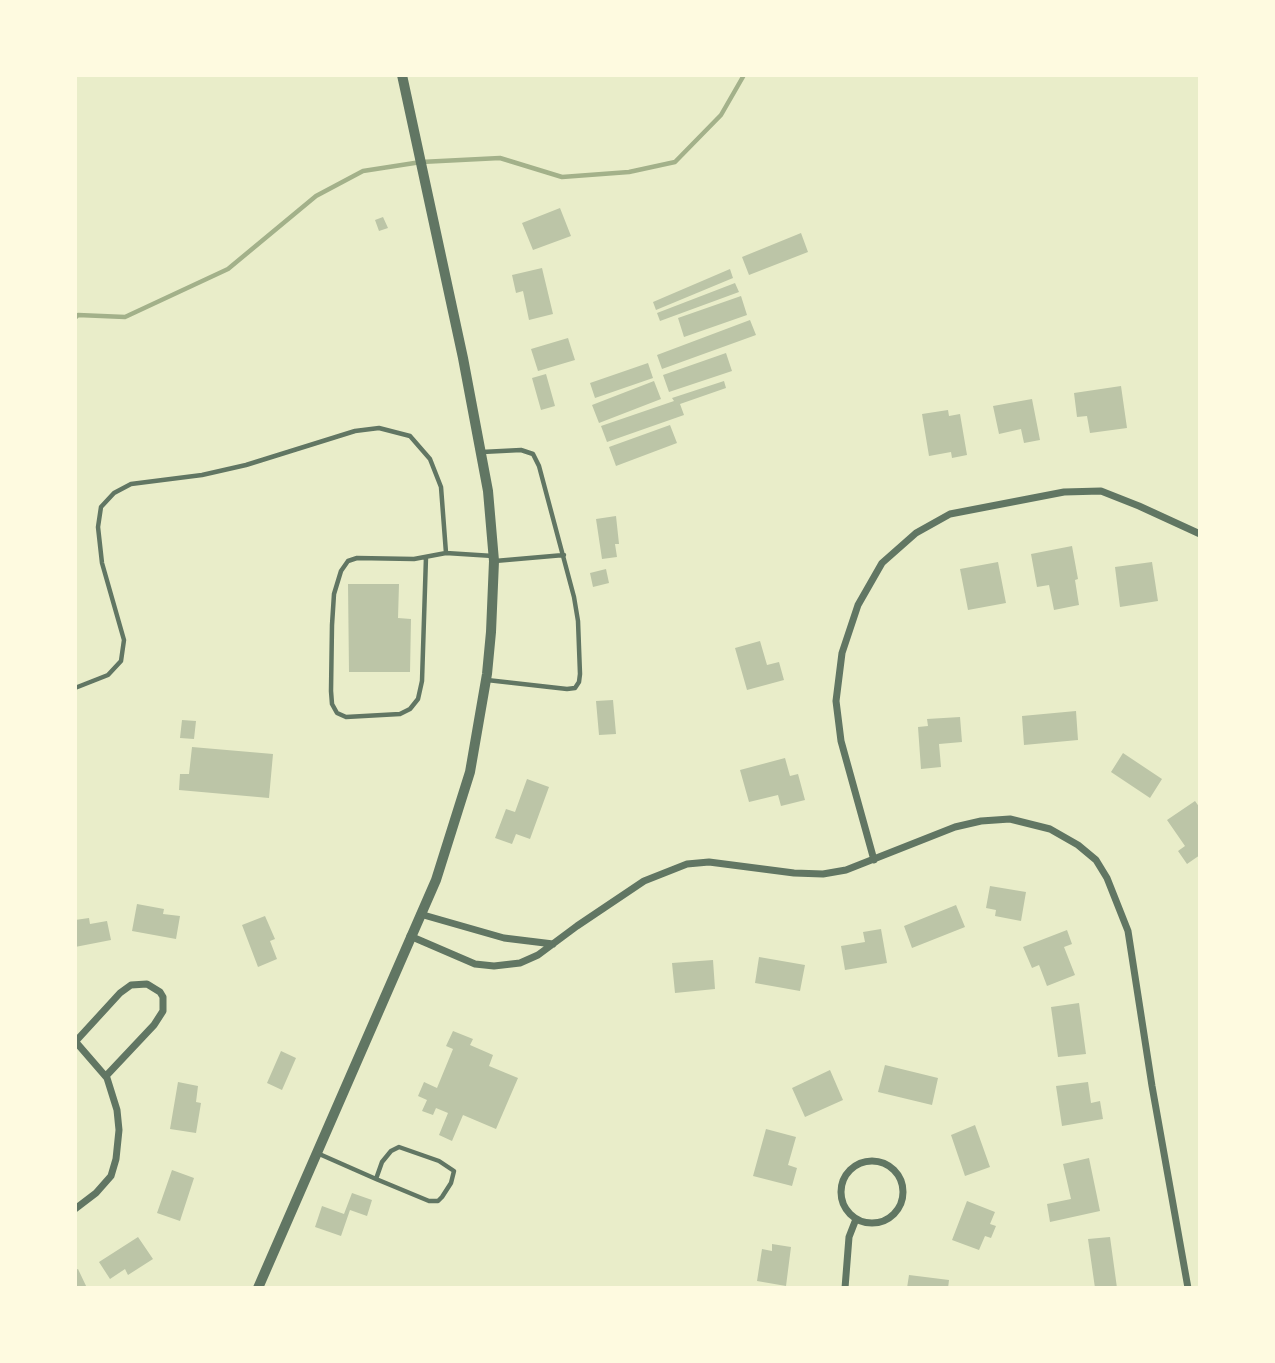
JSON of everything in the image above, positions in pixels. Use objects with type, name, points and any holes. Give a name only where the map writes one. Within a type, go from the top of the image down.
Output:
[{"type":"street","points":[[258,1288],[436,880],[470,772],[486,680],[494,559],[488,491],[402,75]]},
{"type":"street","points":[[874,860],[841,741],[836,701],[842,653],[858,605],[881,563],[916,533],[950,514],[1064,492],[1101,491],[1200,534]]},
{"type":"street","points":[[410,936],[475,964],[494,966],[520,963],[538,955],[644,881],[687,864],[709,862],[823,874],[846,870],[955,827],[981,821],[1010,819],[1050,830],[1078,845],[1096,860],[1108,878],[1128,932],[1188,1288]]},
{"type":"street","points":[[420,914],[504,938],[554,944]]},
{"type":"street","points":[[75,1209],[96,1193],[111,1176],[119,1130],[117,1110],[106,1076],[76,1041],[120,993],[131,985],[148,984],[163,997],[163,1012],[106,1076]]},
{"type":"street","points":[[870,1161],[887,1165],[900,1178],[902,1186],[903,1195],[897,1212],[882,1222],[873,1224],[856,1219],[849,1214],[842,1198],[841,1189],[848,1173],[854,1167],[870,1161]]},
{"type":"street","points":[[845,1288],[849,1237],[856,1219]]},
{"type":"lane","points":[[75,688],[108,676],[121,661],[124,640],[102,563],[98,527],[101,507],[114,494],[131,484],[246,466],[355,431],[379,428],[410,436],[430,458],[441,487],[446,554]]},
{"type":"lane","points":[[482,452],[521,450],[533,454],[564,555],[578,621],[579,682],[575,688],[567,689],[486,680]]},
{"type":"lane","points":[[426,557],[422,681],[418,699],[411,709],[400,713],[346,717],[337,713],[332,705],[331,691],[334,594],[341,571],[348,561],[357,558],[446,554],[494,559],[564,555]]},
{"type":"lane","points":[[316,1152],[376,1179],[429,1201],[438,1201],[451,1182],[454,1171],[439,1161],[399,1147],[391,1151],[382,1162],[376,1179]]},
{"type":"building","points":[[560,208],[571,236],[533,250],[522,223]]},
{"type":"building","points":[[383,217],[388,228],[379,231],[375,220]]},
{"type":"building","points":[[801,233],[808,252],[749,275],[742,257]]},
{"type":"building","points":[[542,268],[553,314],[529,320],[523,291],[516,293],[512,275]]},
{"type":"building","points":[[730,269],[733,278],[656,310],[653,302]]},
{"type":"building","points":[[735,283],[739,292],[660,321],[657,313]]},
{"type":"building","points":[[741,296],[747,315],[684,337],[678,318]]},
{"type":"building","points":[[750,320],[756,335],[662,369],[657,355]]},
{"type":"building","points":[[568,338],[575,360],[538,371],[531,349]]},
{"type":"building","points":[[726,353],[732,371],[669,392],[663,375]]},
{"type":"building","points":[[648,363],[653,378],[595,398],[590,383]]},
{"type":"building","points":[[546,374],[555,406],[541,410],[532,378]]},
{"type":"building","points":[[654,381],[661,399],[599,423],[592,405]]},
{"type":"building","points":[[724,381],[726,388],[680,404],[684,415],[607,442],[601,426]]},
{"type":"building","points":[[1121,386],[1127,428],[1090,433],[1087,416],[1077,417],[1074,393]]},
{"type":"building","points":[[1032,399],[1040,440],[1024,443],[1021,429],[999,434],[993,406]]},
{"type":"building","points":[[948,410],[949,416],[960,414],[967,455],[952,458],[951,452],[929,456],[922,414]]},
{"type":"building","points":[[670,425],[677,443],[616,466],[609,447]]},
{"type":"building","points":[[616,516],[619,544],[615,544],[617,557],[602,559],[596,519]]},
{"type":"building","points":[[1072,546],[1079,605],[1054,610],[1049,585],[1037,587],[1031,554]]},
{"type":"building","points":[[998,562],[1006,603],[968,610],[960,569]]},
{"type":"building","points":[[1152,562],[1158,601],[1120,607],[1115,567]]},
{"type":"building","points":[[606,569],[609,583],[593,587],[590,573]]},
{"type":"building","points":[[348,584],[399,584],[398,618],[411,619],[410,672],[349,672]]},
{"type":"building","points":[[760,641],[767,665],[779,662],[784,680],[747,690],[735,648]]},
{"type":"building","points":[[613,700],[616,734],[599,735],[596,701]]},
{"type":"building","points":[[1076,711],[1078,740],[1024,745],[1022,716]]},
{"type":"building","points":[[960,717],[962,742],[939,744],[941,767],[921,769],[918,727],[928,726],[927,719]]},
{"type":"building","points":[[182,720],[196,721],[194,739],[180,738]]},
{"type":"building","points":[[192,747],[273,754],[269,798],[179,790],[180,774],[189,774]]},
{"type":"building","points":[[1123,753],[1162,779],[1150,798],[1111,772]]},
{"type":"building","points":[[785,758],[790,776],[798,774],[805,800],[781,806],[778,795],[749,802],[740,770]]},
{"type":"building","points":[[527,779],[549,787],[530,839],[516,834],[512,844],[495,838],[506,809],[515,812]]},
{"type":"building","points":[[1195,801],[1200,808],[1200,855],[1187,864],[1178,851],[1185,846],[1167,820]]},
{"type":"building","points":[[990,886],[1026,892],[1021,921],[995,916],[996,910],[986,908]]},
{"type":"building","points":[[137,904],[164,909],[163,914],[180,916],[176,939],[132,931]]},
{"type":"building","points":[[956,905],[965,927],[912,948],[904,926]]},
{"type":"building","points":[[265,916],[275,939],[270,941],[277,959],[258,967],[242,925]]},
{"type":"building","points":[[89,918],[90,924],[107,921],[111,940],[75,947],[75,920]]},
{"type":"building","points":[[881,929],[887,963],[845,970],[841,946],[865,942],[863,932]]},
{"type":"building","points":[[1067,930],[1072,944],[1064,947],[1075,975],[1047,986],[1039,965],[1032,968],[1023,947]]},
{"type":"building","points":[[759,957],[805,965],[800,991],[755,983]]},
{"type":"building","points":[[713,960],[715,989],[675,993],[672,963]]},
{"type":"building","points":[[1079,1003],[1086,1054],[1058,1057],[1051,1007]]},
{"type":"building","points":[[453,1031],[473,1039],[470,1045],[493,1055],[489,1066],[518,1078],[496,1129],[463,1115],[452,1141],[439,1135],[448,1113],[436,1108],[433,1115],[422,1111],[427,1100],[418,1096],[424,1082],[437,1088],[453,1049],[446,1046]]},
{"type":"building","points":[[281,1051],[296,1058],[282,1090],[267,1083]]},
{"type":"building","points":[[885,1065],[938,1078],[932,1105],[878,1092]]},
{"type":"building","points":[[830,1070],[843,1100],[805,1117],[792,1088]]},
{"type":"building","points":[[178,1082],[198,1086],[196,1102],[201,1103],[196,1133],[170,1129]]},
{"type":"building","points":[[1088,1082],[1091,1103],[1100,1101],[1103,1119],[1062,1126],[1056,1086]]},
{"type":"building","points":[[975,1125],[990,1167],[965,1176],[951,1135]]},
{"type":"building","points":[[766,1129],[796,1137],[788,1165],[797,1168],[792,1186],[753,1176]]},
{"type":"building","points":[[1089,1158],[1100,1211],[1050,1222],[1047,1204],[1071,1199],[1063,1164]]},
{"type":"building","points":[[172,1170],[194,1178],[180,1221],[157,1213]]},
{"type":"building","points":[[352,1193],[372,1200],[367,1216],[350,1210],[341,1236],[315,1227],[322,1206],[344,1214]]},
{"type":"building","points":[[967,1201],[995,1212],[990,1224],[996,1226],[991,1238],[985,1236],[979,1250],[952,1240]]},
{"type":"building","points":[[138,1237],[153,1259],[128,1275],[125,1269],[110,1279],[99,1262]]},
{"type":"building","points":[[1110,1237],[1117,1288],[1095,1288],[1088,1239]]},
{"type":"building","points":[[772,1244],[791,1247],[786,1286],[757,1281],[762,1249],[772,1251]]},
{"type":"building","points":[[78,1269],[87,1288],[75,1288],[75,1270]]},
{"type":"building","points":[[909,1275],[949,1280],[948,1288],[907,1288]]},
{"type":"waterway","points":[[75,318],[78,315],[125,317],[228,269],[316,196],[363,171],[421,162],[500,158],[562,177],[629,172],[675,162],[721,115],[744,75]]}]
